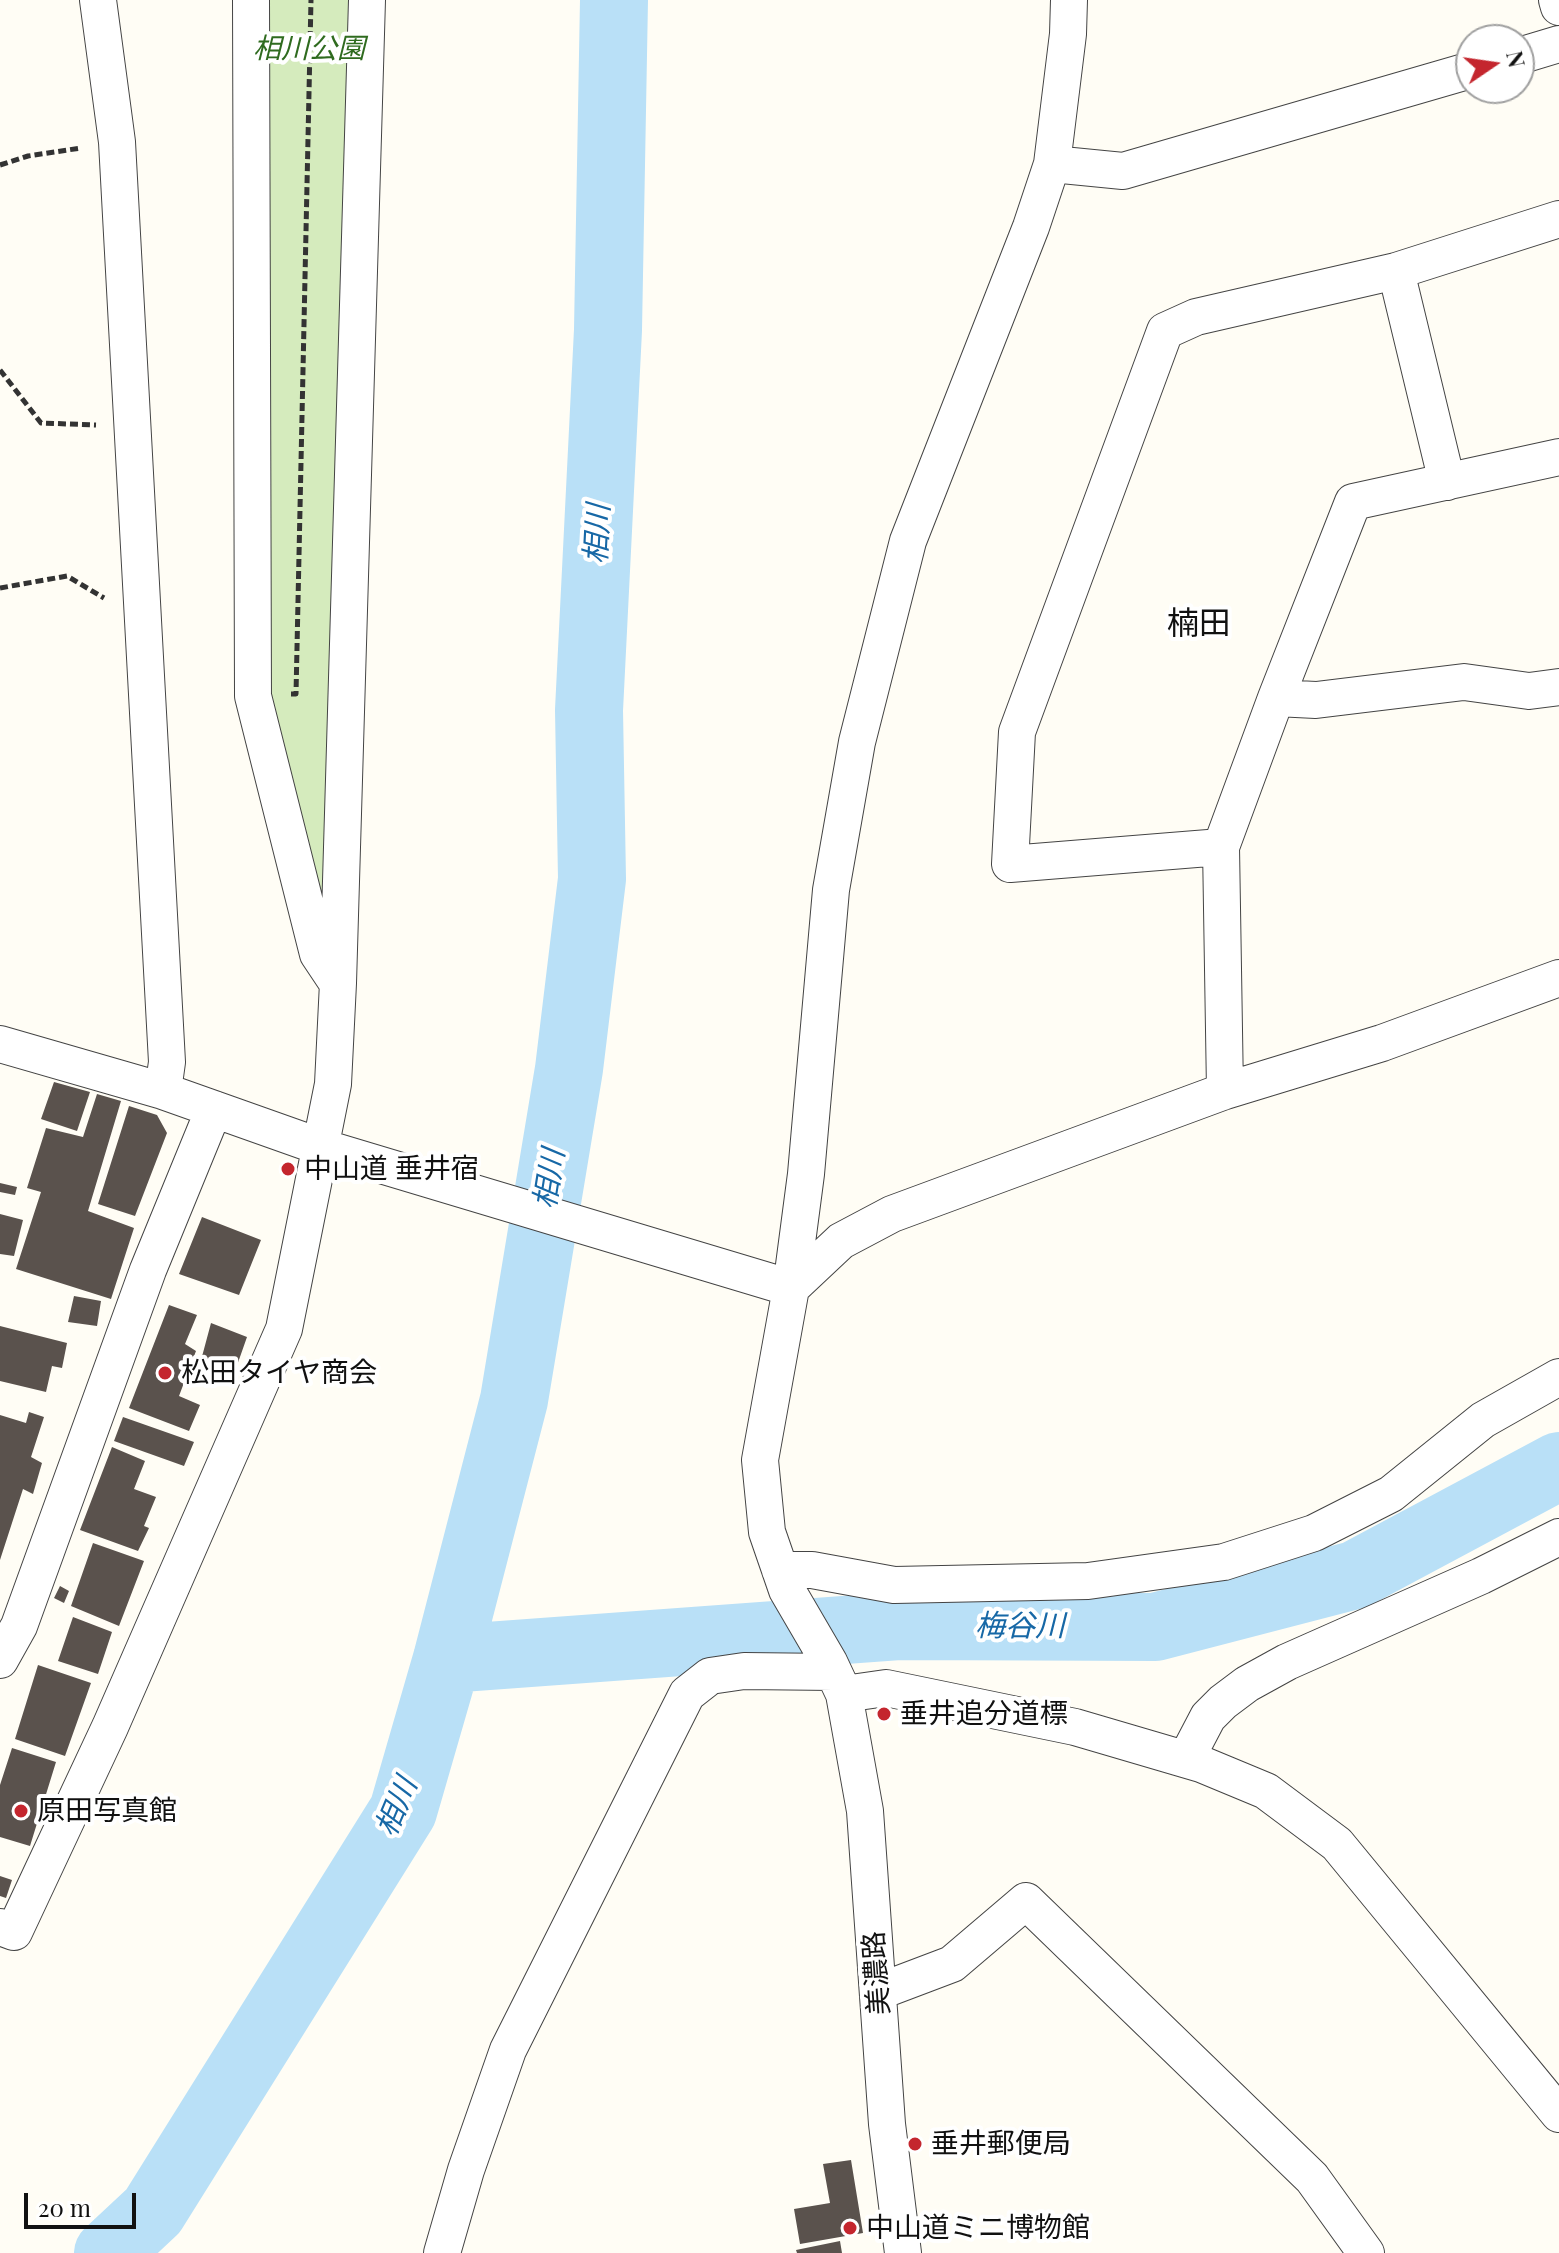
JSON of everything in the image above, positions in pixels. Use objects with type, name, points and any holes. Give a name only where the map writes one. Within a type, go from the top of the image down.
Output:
[{"type":"street","points":[[98,0],[117,142],[167,1062],[163,1091]]},
{"type":"street","points":[[251,0],[253,696],[318,954],[338,983]]},
{"type":"street","points":[[0,1927],[14,1932],[110,1727],[284,1329],[332,1151],[367,0]]},
{"type":"street","points":[[835,1676],[784,1580],[767,1532],[760,1460],[791,1288],[806,1174],[831,890],[857,742],[908,541],[1031,227],[1052,164],[1068,34],[1069,0]]},
{"type":"street","points":[[1557,0],[1559,7]]},
{"type":"street","points":[[1535,51],[1559,44]]},
{"type":"street","points":[[1052,164],[1123,171],[1455,75]]},
{"type":"street","points":[[1221,847],[1010,864],[1017,732],[1165,331],[1196,317],[1396,271],[1559,219]]},
{"type":"street","points":[[1396,271],[1447,482]]},
{"type":"street","points":[[1225,1091],[1221,847],[1353,502],[1559,457]]},
{"type":"street","points":[[1276,698],[1316,700],[1464,682],[1529,691],[1559,687]]},
{"type":"street","points":[[791,1288],[841,1241],[892,1214],[1225,1091],[1382,1043],[1559,978]]},
{"type":"street","points":[[0,1044],[163,1091],[332,1151],[791,1288]]},
{"type":"street","points":[[0,1660],[19,1626],[148,1270],[214,1109]]},
{"type":"street","points":[[784,1580],[812,1570],[894,1585],[1088,1581],[1224,1562],[1314,1533],[1391,1494],[1483,1420],[1559,1377]]},
{"type":"street","points":[[1186,1759],[1208,1717],[1247,1684],[1287,1662],[1454,1589],[1559,1537]]},
{"type":"street","points":[[442,2253],[466,2170],[508,2050],[687,1694],[710,1676],[744,1671],[835,1676],[1075,1727],[1186,1759],[1266,1791],[1337,1844],[1559,2114]]},
{"type":"street","name":"美濃路","points":[[835,1676],[865,1811],[887,2124],[903,2253]]},
{"type":"street","points":[[878,1992],[952,1964],[1026,1901],[1312,2178],[1366,2253]]},
{"type":"path","points":[[296,694],[311,0]]},
{"type":"path","points":[[0,165],[28,156],[117,142]]},
{"type":"path","points":[[0,370],[41,423],[133,426]]},
{"type":"path","points":[[0,588],[67,576],[144,620]]},
{"type":"green space","name":"相川公園","points":[[260,0],[359,0],[329,939],[257,686]]},
{"type":"building","points":[[54,1082],[90,1092],[77,1131],[41,1119]]},
{"type":"building","points":[[97,1094],[121,1101],[88,1211],[134,1228],[111,1299],[16,1269],[41,1192],[27,1188],[46,1128],[83,1137]]},
{"type":"building","points":[[129,1106],[157,1115],[167,1133],[135,1216],[98,1204]]},
{"type":"building","points":[[0,1183],[17,1187],[15,1195],[0,1192]]},
{"type":"building","points":[[0,1214],[23,1220],[14,1256],[0,1254]]},
{"type":"building","points":[[202,1217],[261,1240],[239,1295],[179,1274]]},
{"type":"building","points":[[74,1296],[101,1301],[97,1326],[68,1322]]},
{"type":"building","name":"松田タイヤ商会","points":[[169,1305],[197,1315],[185,1344],[196,1351],[179,1396],[200,1405],[189,1431],[129,1408]]},
{"type":"building","points":[[211,1323],[247,1337],[234,1374],[200,1364]]},
{"type":"building","points":[[0,1326],[67,1343],[62,1368],[52,1366],[46,1392],[0,1381]]},
{"type":"building","points":[[29,1412],[44,1417],[31,1457],[42,1463],[33,1494],[23,1489],[0,1560],[0,1415],[26,1423]]},
{"type":"building","points":[[123,1417],[194,1442],[184,1466],[114,1441]]},
{"type":"building","points":[[112,1447],[145,1461],[134,1489],[156,1497],[144,1526],[149,1528],[138,1551],[80,1530]]},
{"type":"building","points":[[93,1543],[144,1561],[119,1626],[71,1606]]},
{"type":"building","points":[[60,1586],[69,1591],[64,1603],[54,1598]]},
{"type":"building","points":[[73,1617],[112,1632],[98,1674],[58,1661]]},
{"type":"building","points":[[38,1665],[91,1683],[65,1756],[15,1739]]},
{"type":"building","name":"原田写真館","points":[[12,1748],[56,1762],[30,1846],[0,1837],[0,1785]]},
{"type":"building","points":[[0,1876],[12,1880],[6,1898],[0,1896]]},
{"type":"building","points":[[851,2160],[863,2233],[800,2244],[794,2209],[830,2203],[823,2164]]},
{"type":"building","points":[[840,2241],[842,2253],[797,2253],[796,2250]]},
{"type":"waterway","name":"相川","points":[[108,2253],[153,2211],[403,1811],[447,1659],[514,1400],[569,1069],[592,879],[589,710],[608,330],[614,0]]},
{"type":"waterway","name":"梅谷川","points":[[447,1659],[899,1626],[1155,1627],[1355,1575],[1559,1466]]},
{"type":"place","name":"中山道 垂井宿","points":[[288,1169]]},
{"type":"place","name":"松田タイヤ商会","points":[[165,1373]]},
{"type":"place","name":"垂井追分道標","points":[[884,1714]]},
{"type":"place","name":"原田写真館","points":[[21,1811]]},
{"type":"place","name":"垂井郵便局","points":[[915,2144]]},
{"type":"place","name":"中山道ミニ博物館","points":[[850,2228]]},
{"type":"district","name":"楠田","points":[[1199,624]]}]
